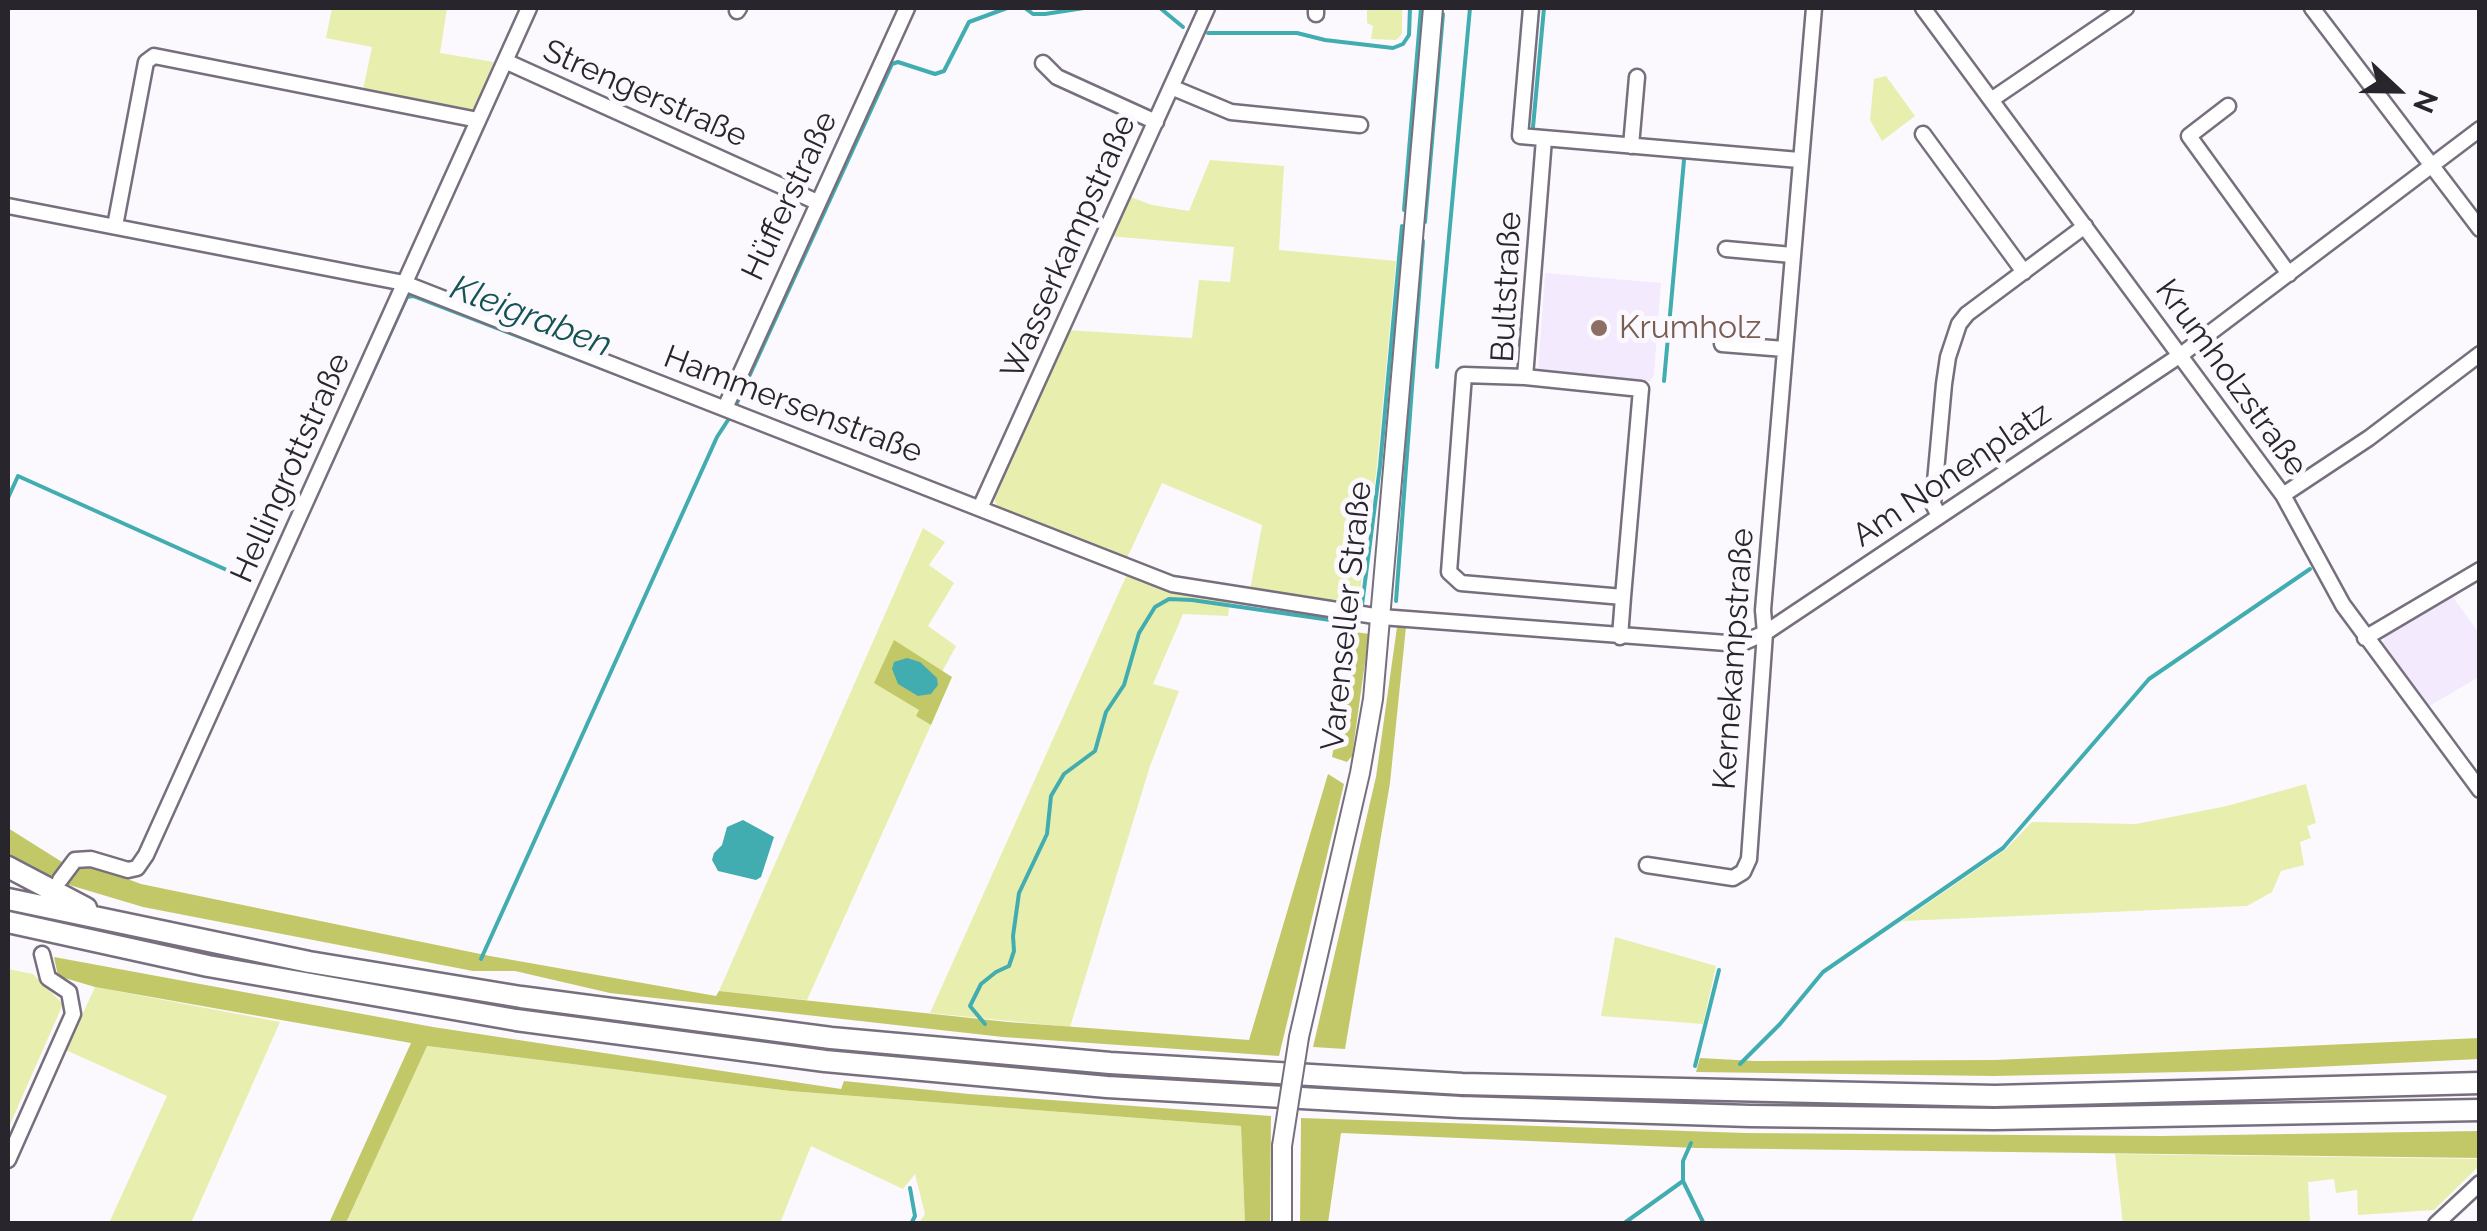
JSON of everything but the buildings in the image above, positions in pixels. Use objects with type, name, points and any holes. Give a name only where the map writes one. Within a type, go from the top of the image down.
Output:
[{"type":"highway","points":[[8,868],[114,923]]},
{"type":"highway","points":[[8,899],[328,965],[554,1002],[830,1038],[1110,1063],[1462,1084],[1939,1096],[2183,1093],[2480,1082]]},
{"type":"highway","points":[[8,922],[208,966],[516,1020],[825,1061],[1108,1087],[1460,1107],[1750,1116],[1994,1120],[2480,1110]]},
{"type":"main road","name":"Varenseller Straße","points":[[1282,1224],[1282,1146],[1299,1037],[1360,773],[1373,699],[1432,8]]},
{"type":"street","name":"Hellingrottstraße","points":[[60,880],[75,860],[128,870],[137,868],[146,855],[530,8]]},
{"type":"street","name":"Hüfferstraße","points":[[725,408],[907,8]]},
{"type":"street","name":"Wasserkampstraße","points":[[980,508],[1207,8]]},
{"type":"street","points":[[1531,8],[1520,136],[1799,160]]},
{"type":"street","name":"Kernekampstraße","points":[[1648,865],[1733,878],[1743,872],[1749,859],[1765,633],[1763,610],[1814,8]]},
{"type":"street","name":"Krumholzstraße","points":[[1924,8],[2283,495],[2342,605],[2480,790]]},
{"type":"street","points":[[1991,100],[2126,8]]},
{"type":"street","points":[[2312,8],[2480,229]]},
{"type":"street","points":[[115,226],[146,62],[154,56],[478,120]]},
{"type":"street","name":"Strengerstraße","points":[[504,61],[817,202]]},
{"type":"street","points":[[1044,63],[1057,77],[1156,122]]},
{"type":"street","points":[[1631,146],[1637,76]]},
{"type":"street","points":[[1171,87],[1231,112],[1360,125]]},
{"type":"street","points":[[2228,106],[2189,136],[2289,274]]},
{"type":"street","name":"Am Nonenplatz","points":[[1381,617],[1740,644],[1765,633],[2182,354],[2480,129]]},
{"type":"street","points":[[1922,134],[2024,272]]},
{"type":"street","name":"Bultstraße","points":[[1544,139],[1525,377],[1642,389],[1620,637]]},
{"type":"street","name":"Hammersenstraße","points":[[8,206],[404,284],[1172,584],[1381,617]]},
{"type":"street","points":[[1938,516],[1933,504],[1944,384],[1953,336],[1966,314],[2085,226]]},
{"type":"street","points":[[1726,250],[1792,255]]},
{"type":"street","points":[[1722,344],[1784,349]]},
{"type":"street","points":[[2283,495],[2369,438],[2480,354]]},
{"type":"street","points":[[1525,377],[1464,376],[1449,572],[1460,583],[1624,597]]},
{"type":"street","points":[[2365,638],[2480,570]]},
{"type":"street","points":[[8,1160],[72,1014],[68,992],[48,978],[42,954]]},
{"type":"street","points":[[2436,1224],[2480,1183]]},
{"type":"shaded area","name":"Krumholz","points":[[1545,273],[1661,283],[1654,375],[1650,381],[1538,372]]},
{"type":"shaded area","points":[[2452,596],[2479,633],[2479,677],[2429,706],[2383,643],[2386,633]]},
{"type":"green space","points":[[332,8],[447,8],[440,53],[494,62],[472,111],[363,90],[372,47],[326,38]]},
{"type":"green space","points":[[1367,8],[1402,8],[1402,34],[1396,40],[1371,39],[1373,26],[1367,23]]},
{"type":"green space","points":[[1886,76],[1915,116],[1882,141],[1870,120],[1874,79]]},
{"type":"green space","points":[[1210,160],[1284,166],[1279,250],[1396,261],[1377,466],[1358,606],[1250,590],[1262,525],[1162,483],[1127,558],[997,507],[994,498],[1067,330],[1192,338],[1199,280],[1230,282],[1234,247],[1109,236],[1128,196],[1152,205],[1189,211]]},
{"type":"green space","points":[[923,528],[945,542],[929,565],[954,583],[928,626],[956,646],[942,672],[894,641],[919,711],[917,716],[931,725],[807,1000],[719,991]]},
{"type":"green space","points":[[1128,572],[1230,599],[1228,616],[1183,614],[1153,684],[1179,691],[1150,766],[1070,1027],[930,1013]]},
{"type":"green space","points":[[1397,627],[1406,627],[1390,783],[1345,1049],[1313,1047],[1376,777]]},
{"type":"green space","points":[[1355,632],[1369,634],[1352,756],[1347,762],[1332,757]]},
{"type":"green space","points":[[894,640],[952,677],[931,725],[916,716],[919,710],[874,683]]},
{"type":"green space","points":[[1328,774],[1344,784],[1279,1056],[1003,1037],[610,993],[515,971],[473,971],[143,907],[66,884],[78,868],[90,865],[141,884],[490,956],[716,996],[719,991],[1008,1022],[1249,1040]]},
{"type":"green space","points":[[2306,784],[2316,823],[2307,826],[2311,838],[2300,842],[2304,865],[2281,871],[2272,892],[2247,906],[1902,921],[2005,850],[2032,822],[2136,824],[2227,806]]},
{"type":"green space","points":[[8,828],[62,862],[55,880],[8,857]]},
{"type":"green space","points":[[1615,937],[1716,966],[1703,1024],[1601,1016]]},
{"type":"green space","points":[[54,957],[433,1027],[841,1089],[844,1081],[1271,1116],[1270,1223],[1245,1223],[1241,1126],[790,1091],[427,1046],[346,1223],[329,1223],[411,1043],[95,987],[58,976]]},
{"type":"green space","points":[[8,969],[33,974],[63,1004],[8,1129]]},
{"type":"green space","points":[[95,987],[280,1022],[191,1223],[109,1223],[167,1096],[66,1050]]},
{"type":"green space","points":[[2479,1038],[2479,1059],[2232,1071],[1994,1076],[1696,1072],[1700,1058],[1995,1060]]},
{"type":"green space","points":[[426,1046],[790,1091],[1241,1126],[1245,1223],[919,1223],[925,1214],[915,1174],[903,1189],[811,1146],[780,1223],[346,1224]]},
{"type":"green space","points":[[1301,1118],[1745,1133],[2161,1136],[2479,1131],[2480,1158],[1696,1148],[1341,1133],[1328,1223],[1300,1224]]},
{"type":"green space","points":[[2115,1154],[2479,1159],[2480,1165],[2434,1210],[2358,1215],[2357,1190],[2336,1193],[2334,1179],[2308,1182],[2310,1223],[2123,1224]]},
{"type":"water","points":[[907,658],[920,662],[937,678],[938,685],[931,694],[918,696],[898,684],[892,669],[894,662]]},
{"type":"water","points":[[743,820],[774,837],[761,877],[756,880],[718,871],[712,860],[727,827]]},
{"type":"waterway","name":"Kleigraben","points":[[737,403],[892,64],[898,62],[935,74],[944,71],[969,22],[1007,8]]},
{"type":"waterway","name":"Kleigraben","points":[[1025,8],[1033,14],[1084,8]]},
{"type":"waterway","name":"Kleigraben","points":[[1160,8],[1183,27]]},
{"type":"waterway","name":"Kleigraben","points":[[1208,33],[1297,33],[1393,48],[1403,44],[1409,35],[1410,8]]},
{"type":"waterway","points":[[1404,210],[1421,8]]},
{"type":"waterway","points":[[1437,367],[1470,8]]},
{"type":"waterway","points":[[1533,127],[1544,8]]},
{"type":"waterway","points":[[1425,222],[1443,14]]},
{"type":"waterway","points":[[1664,381],[1684,160]]},
{"type":"waterway","points":[[1362,605],[1380,466],[1402,226]]},
{"type":"waterway","points":[[1396,601],[1423,241]]},
{"type":"waterway","name":"Kleigraben","points":[[306,518],[407,297],[413,296],[715,412]]},
{"type":"waterway","name":"Kleigraben","points":[[481,959],[717,437],[730,417]]},
{"type":"waterway","name":"Kleigraben","points":[[8,498],[18,476],[249,580]]},
{"type":"waterway","points":[[1740,1064],[1823,972],[2003,848],[2149,679],[2310,569]]},
{"type":"waterway","points":[[985,1024],[970,1006],[981,984],[1009,966],[1019,893],[1047,834],[1051,796],[1064,774],[1095,751],[1106,712],[1124,685],[1139,633],[1155,607],[1169,599],[1192,600],[1358,624]]},
{"type":"waterway","points":[[1695,1066],[1719,970]]},
{"type":"waterway","points":[[1691,1143],[1683,1161],[1683,1181],[1704,1224]]},
{"type":"waterway","points":[[1623,1224],[1683,1181]]},
{"type":"waterway","points":[[910,1188],[915,1216],[911,1224]]},
{"type":"place","name":"Krumholz","points":[[1599,328]]}]
